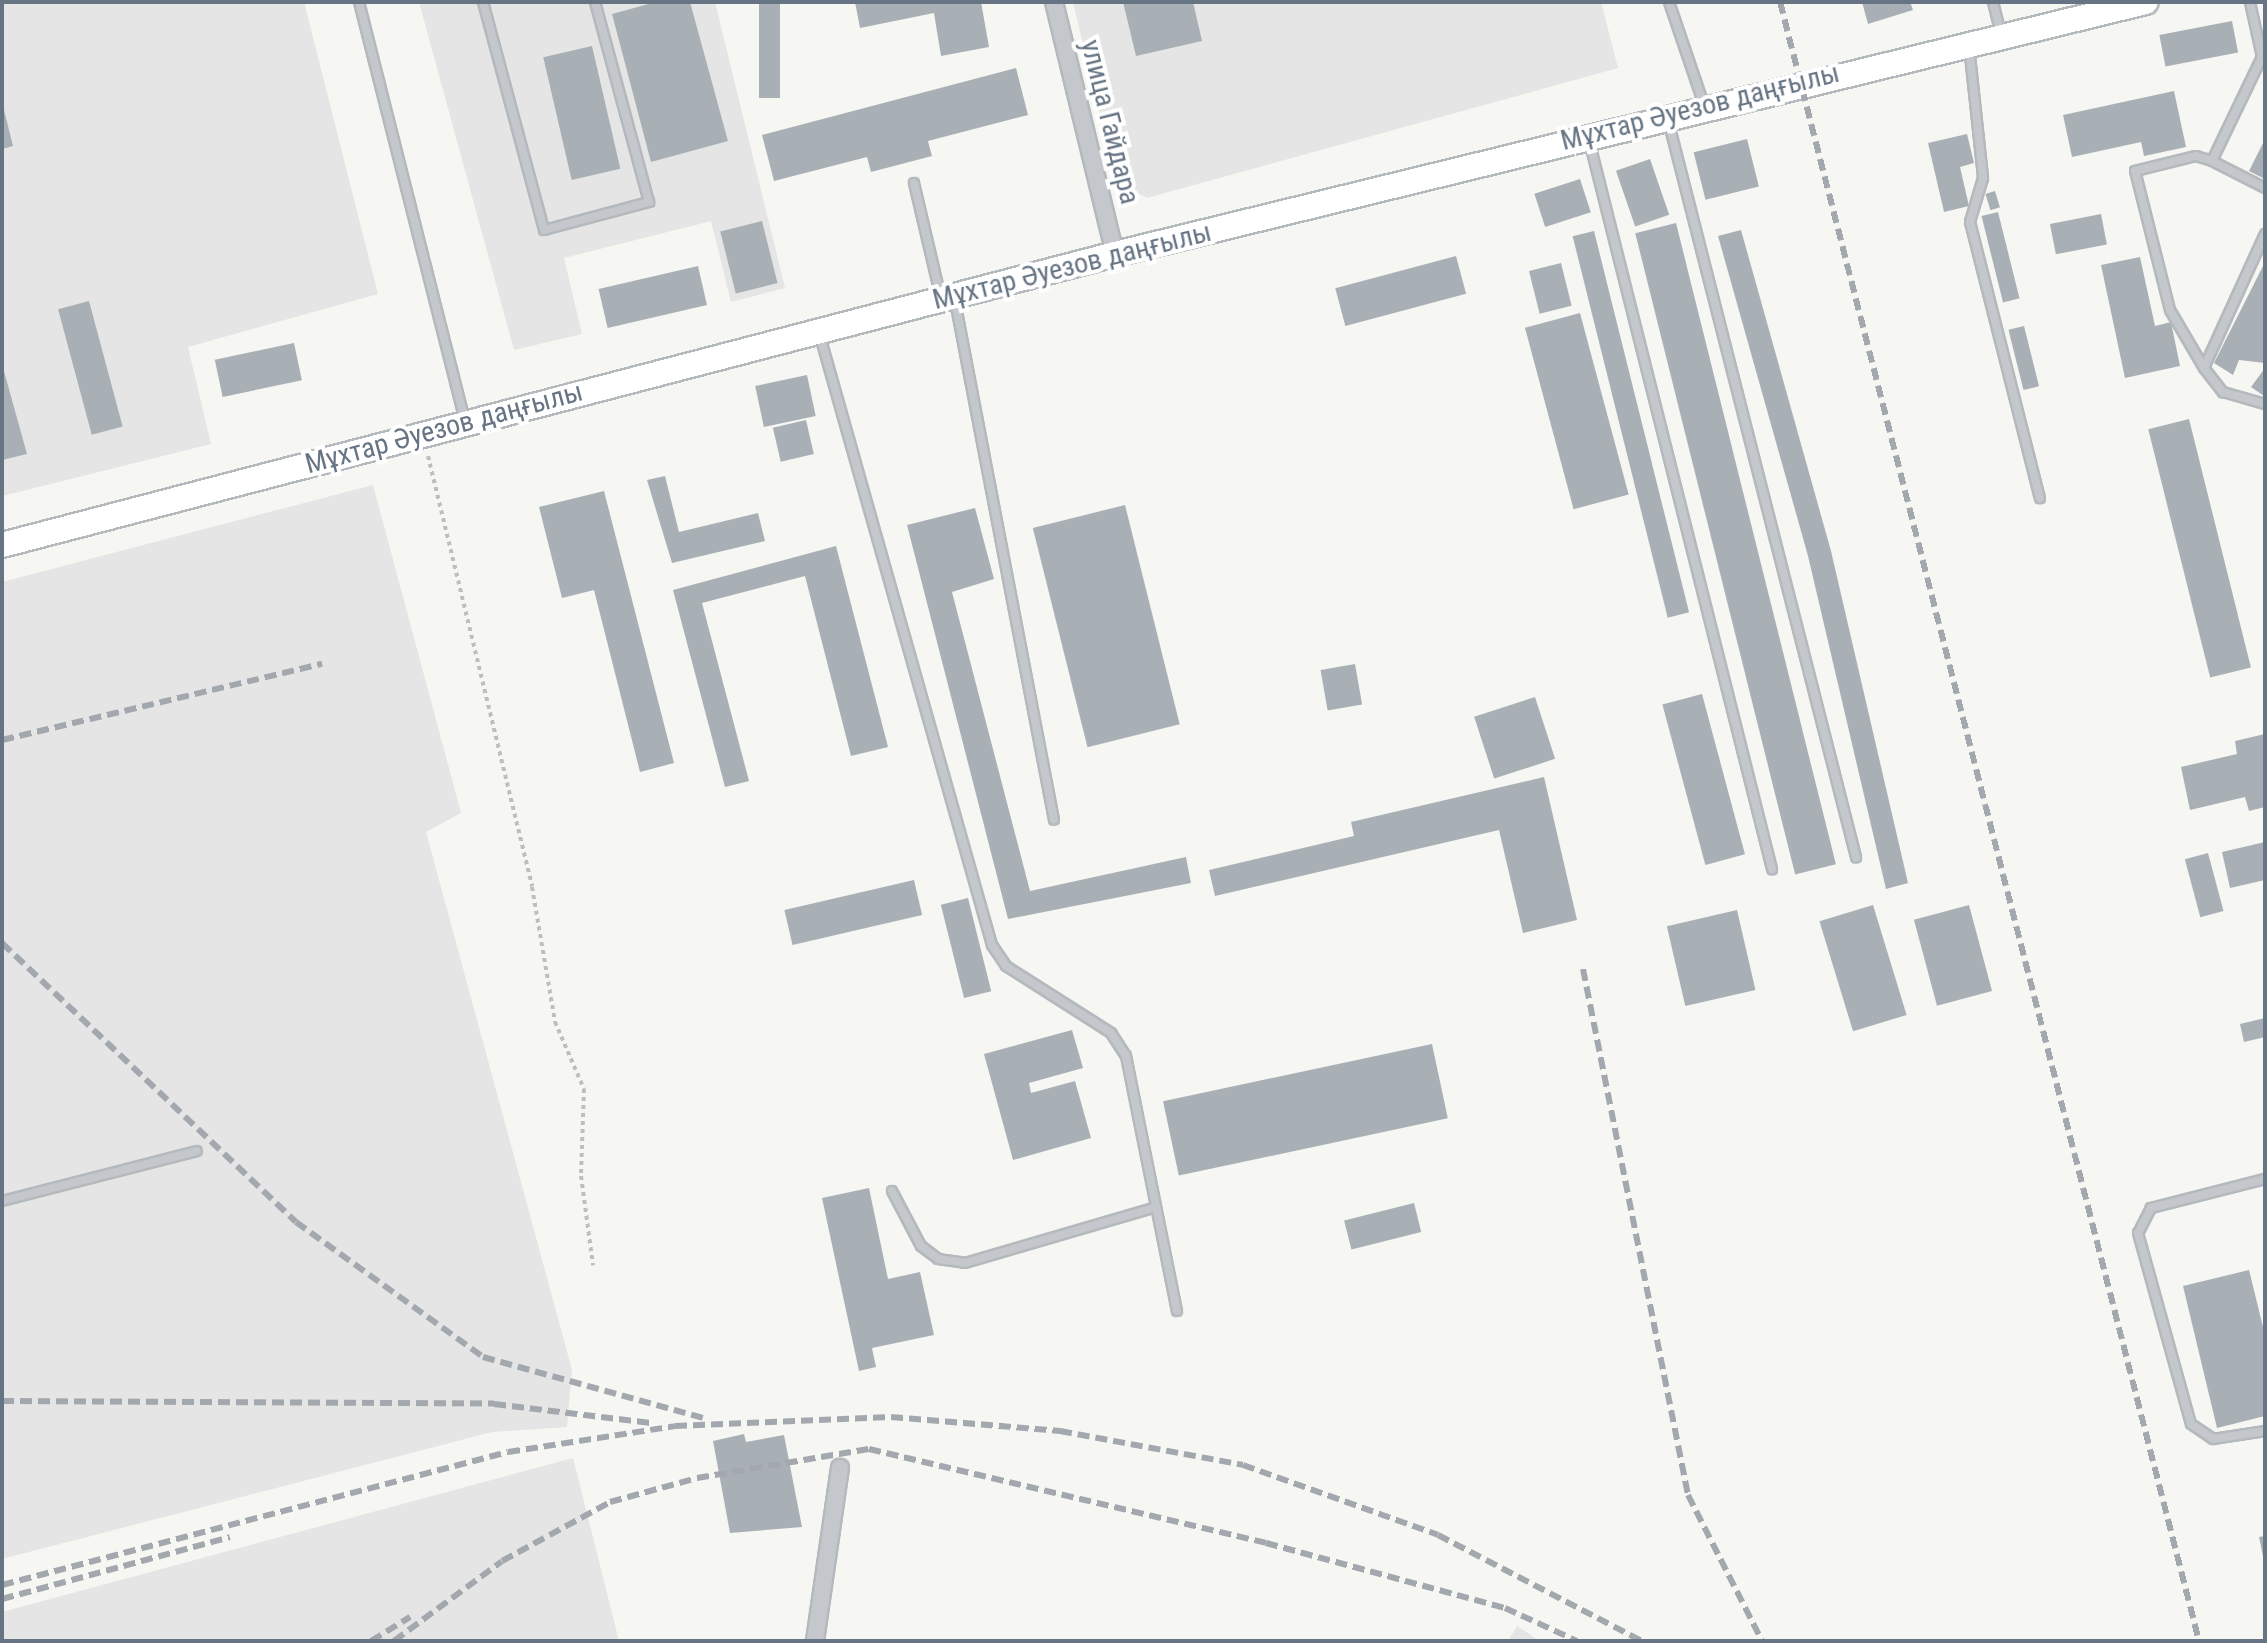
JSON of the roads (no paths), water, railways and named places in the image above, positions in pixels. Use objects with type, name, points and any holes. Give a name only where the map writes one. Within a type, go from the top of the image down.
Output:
[{"type":"main road","name":"Мұхтар Әуезов даңғылы","points":[[2,545],[466,421],[1115,254],[1667,115],[2146,2]]},
{"type":"street","name":"улица Гайдара","points":[[1054,2],[1115,254]]},
{"type":"street","points":[[815,1641],[840,1468]]},
{"type":"lane","points":[[359,2],[466,421]]},
{"type":"lane","points":[[483,2],[544,230],[649,202],[595,2]]},
{"type":"lane","points":[[1669,2],[1704,106]]},
{"type":"lane","points":[[1993,2],[2002,34]]},
{"type":"lane","points":[[2212,161],[2263,58],[2250,2]]},
{"type":"lane","points":[[1968,42],[1983,178],[1970,222],[2040,498]]},
{"type":"lane","points":[[1667,115],[1856,857]]},
{"type":"lane","points":[[1588,135],[1772,869]]},
{"type":"lane","points":[[2265,188],[2196,156],[2135,171],[2170,310],[2204,368],[2223,392],[2265,404]]},
{"type":"lane","points":[[914,183],[948,297],[1054,820]]},
{"type":"lane","points":[[2204,368],[2265,234]]},
{"type":"lane","points":[[818,331],[992,945],[1006,966],[1111,1033],[1126,1056],[1153,1208],[1177,1311]]},
{"type":"lane","points":[[2,1201],[197,1151]]},
{"type":"lane","points":[[2265,1179],[2151,1208],[2138,1233],[2191,1424],[2213,1439],[2265,1431]]},
{"type":"lane","points":[[892,1191],[921,1246],[938,1259],[965,1263],[1153,1208]]},
{"type":"railway","points":[[1780,2],[2199,1641]]},
{"type":"railway","points":[[2,740],[322,664]]},
{"type":"railway","points":[[2,943],[296,1222],[483,1357],[706,1419]]},
{"type":"railway","points":[[1583,969],[1688,1495],[1762,1641]]},
{"type":"railway","points":[[2,1401],[494,1404],[651,1423]]},
{"type":"railway","points":[[2,1585],[508,1452],[675,1426],[891,1417],[1060,1431],[1243,1465],[1438,1535],[1642,1641]]},
{"type":"railway","points":[[394,1641],[502,1561],[610,1502],[697,1478],[869,1449],[1266,1543],[1505,1608],[1577,1641]]},
{"type":"railway","points":[[2,1599],[230,1537]]},
{"type":"railway","points":[[371,1641],[410,1617]]}]
